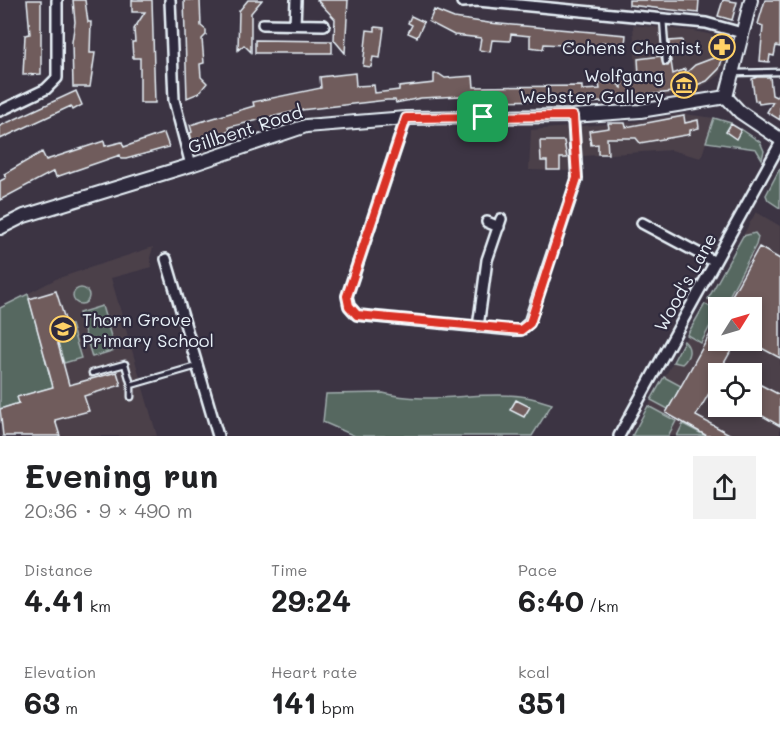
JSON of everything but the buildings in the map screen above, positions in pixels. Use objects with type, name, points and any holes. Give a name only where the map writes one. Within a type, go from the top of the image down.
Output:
[{"type":"street","points":[[0,111],[46,89],[57,78],[57,0]]},
{"type":"street","points":[[170,0],[174,100],[191,165]]},
{"type":"street","points":[[295,24],[296,0]]},
{"type":"street","points":[[751,0],[726,97],[740,112],[780,140]]},
{"type":"street","points":[[462,2],[488,1],[663,18],[706,23],[742,33]]},
{"type":"street","points":[[263,24],[324,25]]},
{"type":"street","name":"Gillbent Road","points":[[0,228],[24,216],[191,165],[306,126],[406,118],[573,116],[640,111],[726,97]]},
{"type":"street","points":[[406,118],[347,296],[349,306],[357,315],[521,330],[530,323],[577,178],[573,116]]},
{"type":"street","name":"Wood's Lane","points":[[619,436],[780,144]]},
{"type":"street","points":[[478,327],[487,260],[500,223],[487,222]]},
{"type":"street","points":[[642,223],[715,262]]},
{"type":"street","points":[[166,259],[218,436]]},
{"type":"lane","points":[[663,18],[666,62]]},
{"type":"lane","points":[[731,73],[780,72]]},
{"type":"lane","points":[[92,372],[125,364],[131,385],[131,397]]},
{"type":"lane","points":[[131,385],[197,366]]},
{"type":"shaded area","points":[[633,25],[694,31],[731,39],[720,75],[697,90],[638,102]]},
{"type":"shaded area","points":[[684,114],[714,118],[701,158],[671,150],[583,156],[568,171],[529,170],[531,130],[634,122]]},
{"type":"shaded area","points":[[756,212],[780,226],[780,436],[632,436],[708,299],[708,351],[762,351],[762,297],[709,297]]},
{"type":"shaded area","name":"Thorn Grove Primary School","points":[[153,247],[150,258],[152,267],[111,278],[157,436],[0,436],[0,308],[56,279]]},
{"type":"green space","points":[[714,118],[731,123],[726,132],[735,138],[741,129],[760,142],[764,151],[762,159],[756,149],[706,142]]},
{"type":"green space","points":[[780,168],[780,208],[768,200],[766,195]]},
{"type":"green space","points":[[755,233],[758,237],[729,297],[709,297],[743,236]]},
{"type":"green space","points":[[81,288],[89,296],[81,304],[73,296]]},
{"type":"green space","points":[[28,294],[53,387],[18,397],[19,403],[0,409],[0,308]]},
{"type":"green space","points":[[705,304],[708,306],[708,330],[701,343],[687,335]]},
{"type":"green space","points":[[102,306],[115,350],[92,357],[79,313]]},
{"type":"green space","points":[[71,325],[81,358],[64,363],[54,329]]},
{"type":"green space","points":[[684,341],[689,350],[687,358],[682,364],[673,362]]},
{"type":"green space","points":[[664,377],[681,386],[668,409],[651,400]]},
{"type":"green space","points":[[383,393],[417,398],[520,396],[552,404],[532,436],[355,436],[323,422],[326,394]]},
{"type":"green space","points":[[648,406],[676,421],[668,436],[632,436]]},
{"type":"green space","points":[[683,424],[706,436],[677,436]]},
{"type":"place","name":"Cohens Chemist","points":[[722,47]]},
{"type":"place","name":"Wolfgang Webster Gallery","points":[[684,85]]},
{"type":"place","name":"Thorn Grove Primary School","points":[[63,329]]},
{"type":"route","points":[[573,116],[577,178],[530,323],[521,330],[513,330],[357,315],[349,306],[347,296],[406,118],[483,117],[573,116]]}]
